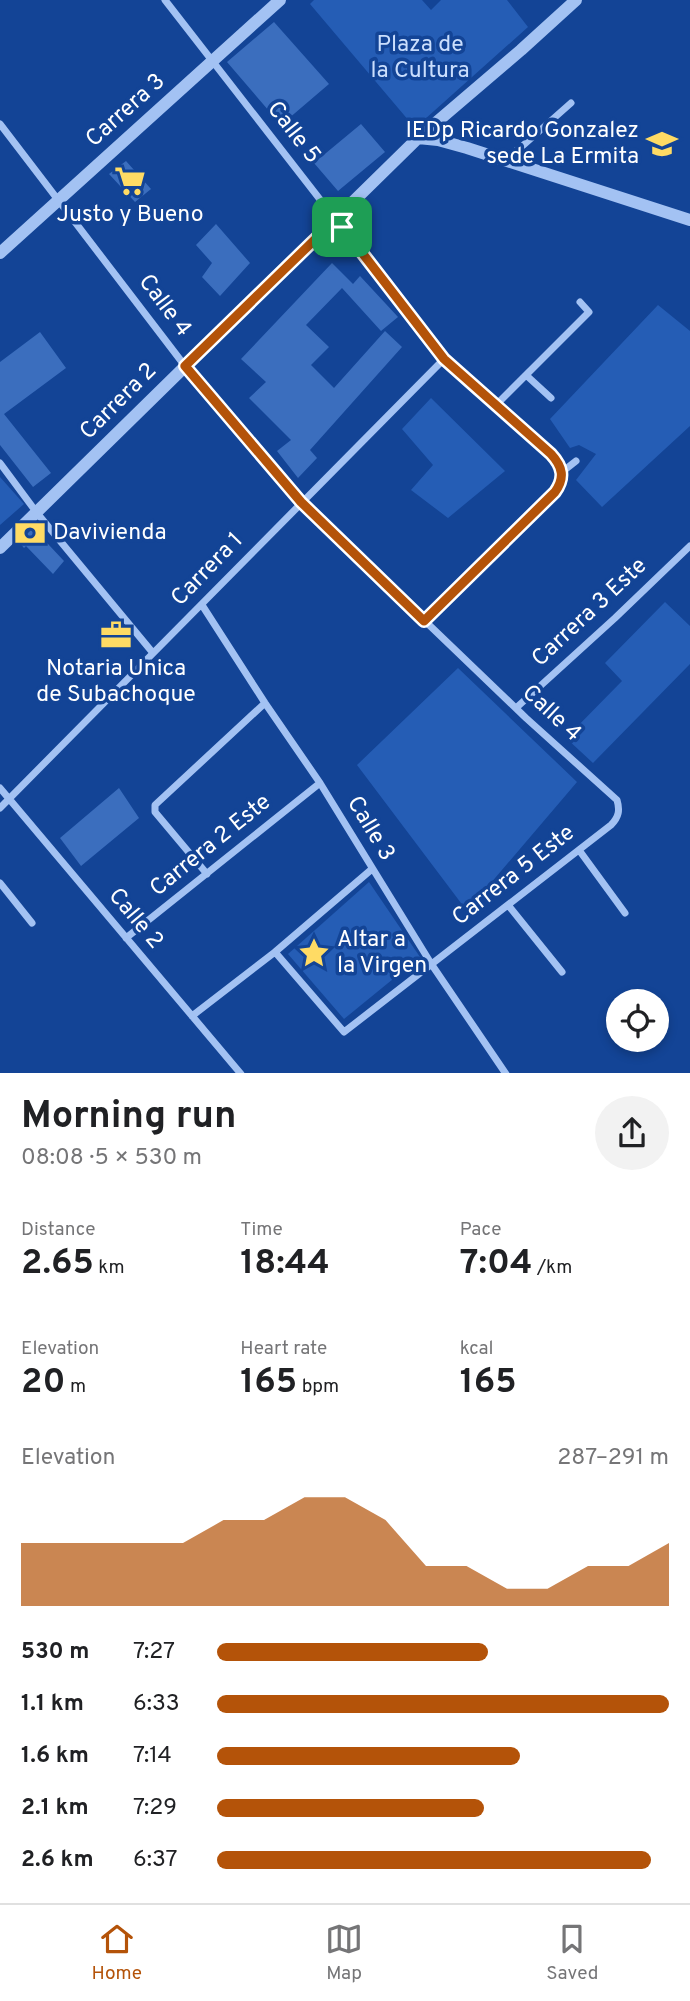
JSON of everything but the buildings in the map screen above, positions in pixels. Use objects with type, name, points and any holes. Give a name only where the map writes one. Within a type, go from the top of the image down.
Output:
[{"type":"street","name":"Calle 5","points":[[165,0],[444,359],[551,454],[560,464],[562,472]]},
{"type":"street","name":"Carrera 3","points":[[0,253],[280,0]]},
{"type":"street","name":"Carrera 2","points":[[0,548],[418,138],[576,0]]},
{"type":"street","points":[[503,160],[571,103]]},
{"type":"street","name":"Calle 4","points":[[0,124],[185,366],[301,502],[579,765]]},
{"type":"street","points":[[418,138],[438,140],[690,220]]},
{"type":"street","points":[[496,405],[589,312],[580,302]]},
{"type":"street","name":"Carrera 1","points":[[0,808],[444,359]]},
{"type":"street","points":[[526,374],[551,398]]},
{"type":"street","points":[[424,621],[555,492],[561,484],[562,472],[576,461]]},
{"type":"street","points":[[0,463],[37,513],[153,653]]},
{"type":"street","name":"Carrera 3 Este","points":[[516,708],[690,546]]},
{"type":"street","name":"Calle 3","points":[[202,604],[320,783],[432,965],[503,1072]]},
{"type":"street","points":[[206,874],[155,812],[155,805],[265,703]]},
{"type":"street","name":"Carrera 5 Este","points":[[275,952],[344,1032],[616,820],[620,810],[617,800],[579,765]]},
{"type":"street","name":"Carrera 2 Este","points":[[126,938],[320,783]]},
{"type":"street","name":"Calle 2","points":[[0,788],[241,1073]]},
{"type":"street","points":[[579,850],[625,913]]},
{"type":"street","points":[[192,1016],[275,952],[372,869]]},
{"type":"street","points":[[0,883],[32,923]]},
{"type":"street","points":[[508,905],[562,972]]},
{"type":"green space","name":"Plaza de la Cultura","points":[[314,0],[422,0],[431,10],[441,0],[507,0],[528,27],[415,128],[310,4]]},
{"type":"green space","points":[[658,305],[690,331],[690,426],[602,507],[576,480],[596,454],[579,445],[570,448],[550,419]]},
{"type":"green space","points":[[431,398],[505,471],[448,518],[411,490],[433,465],[402,429]]},
{"type":"green space","points":[[0,477],[24,504],[0,525]]},
{"type":"green space","points":[[665,602],[690,626],[690,664],[593,763],[566,738],[622,681],[605,663]]},
{"type":"green space","points":[[458,668],[577,782],[467,911],[357,765]]},
{"type":"green space","points":[[369,882],[420,957],[344,1019],[288,954]]},
{"type":"place","name":"IEDp Ricardo Gonzalez sede La Ermita","points":[[662,144]]},
{"type":"place","name":"Justo y Bueno","points":[[130,181]]},
{"type":"place","name":"Davivienda","points":[[30,533]]},
{"type":"place","name":"Notaria Unica de Subachoque","points":[[116,635]]},
{"type":"place","name":"Altar a la Virgen","points":[[314,953]]},
{"type":"route","points":[[336,219],[342,227],[444,359],[551,454],[560,464],[562,472],[561,484],[555,492],[424,621],[301,502],[185,366],[336,219]]}]
